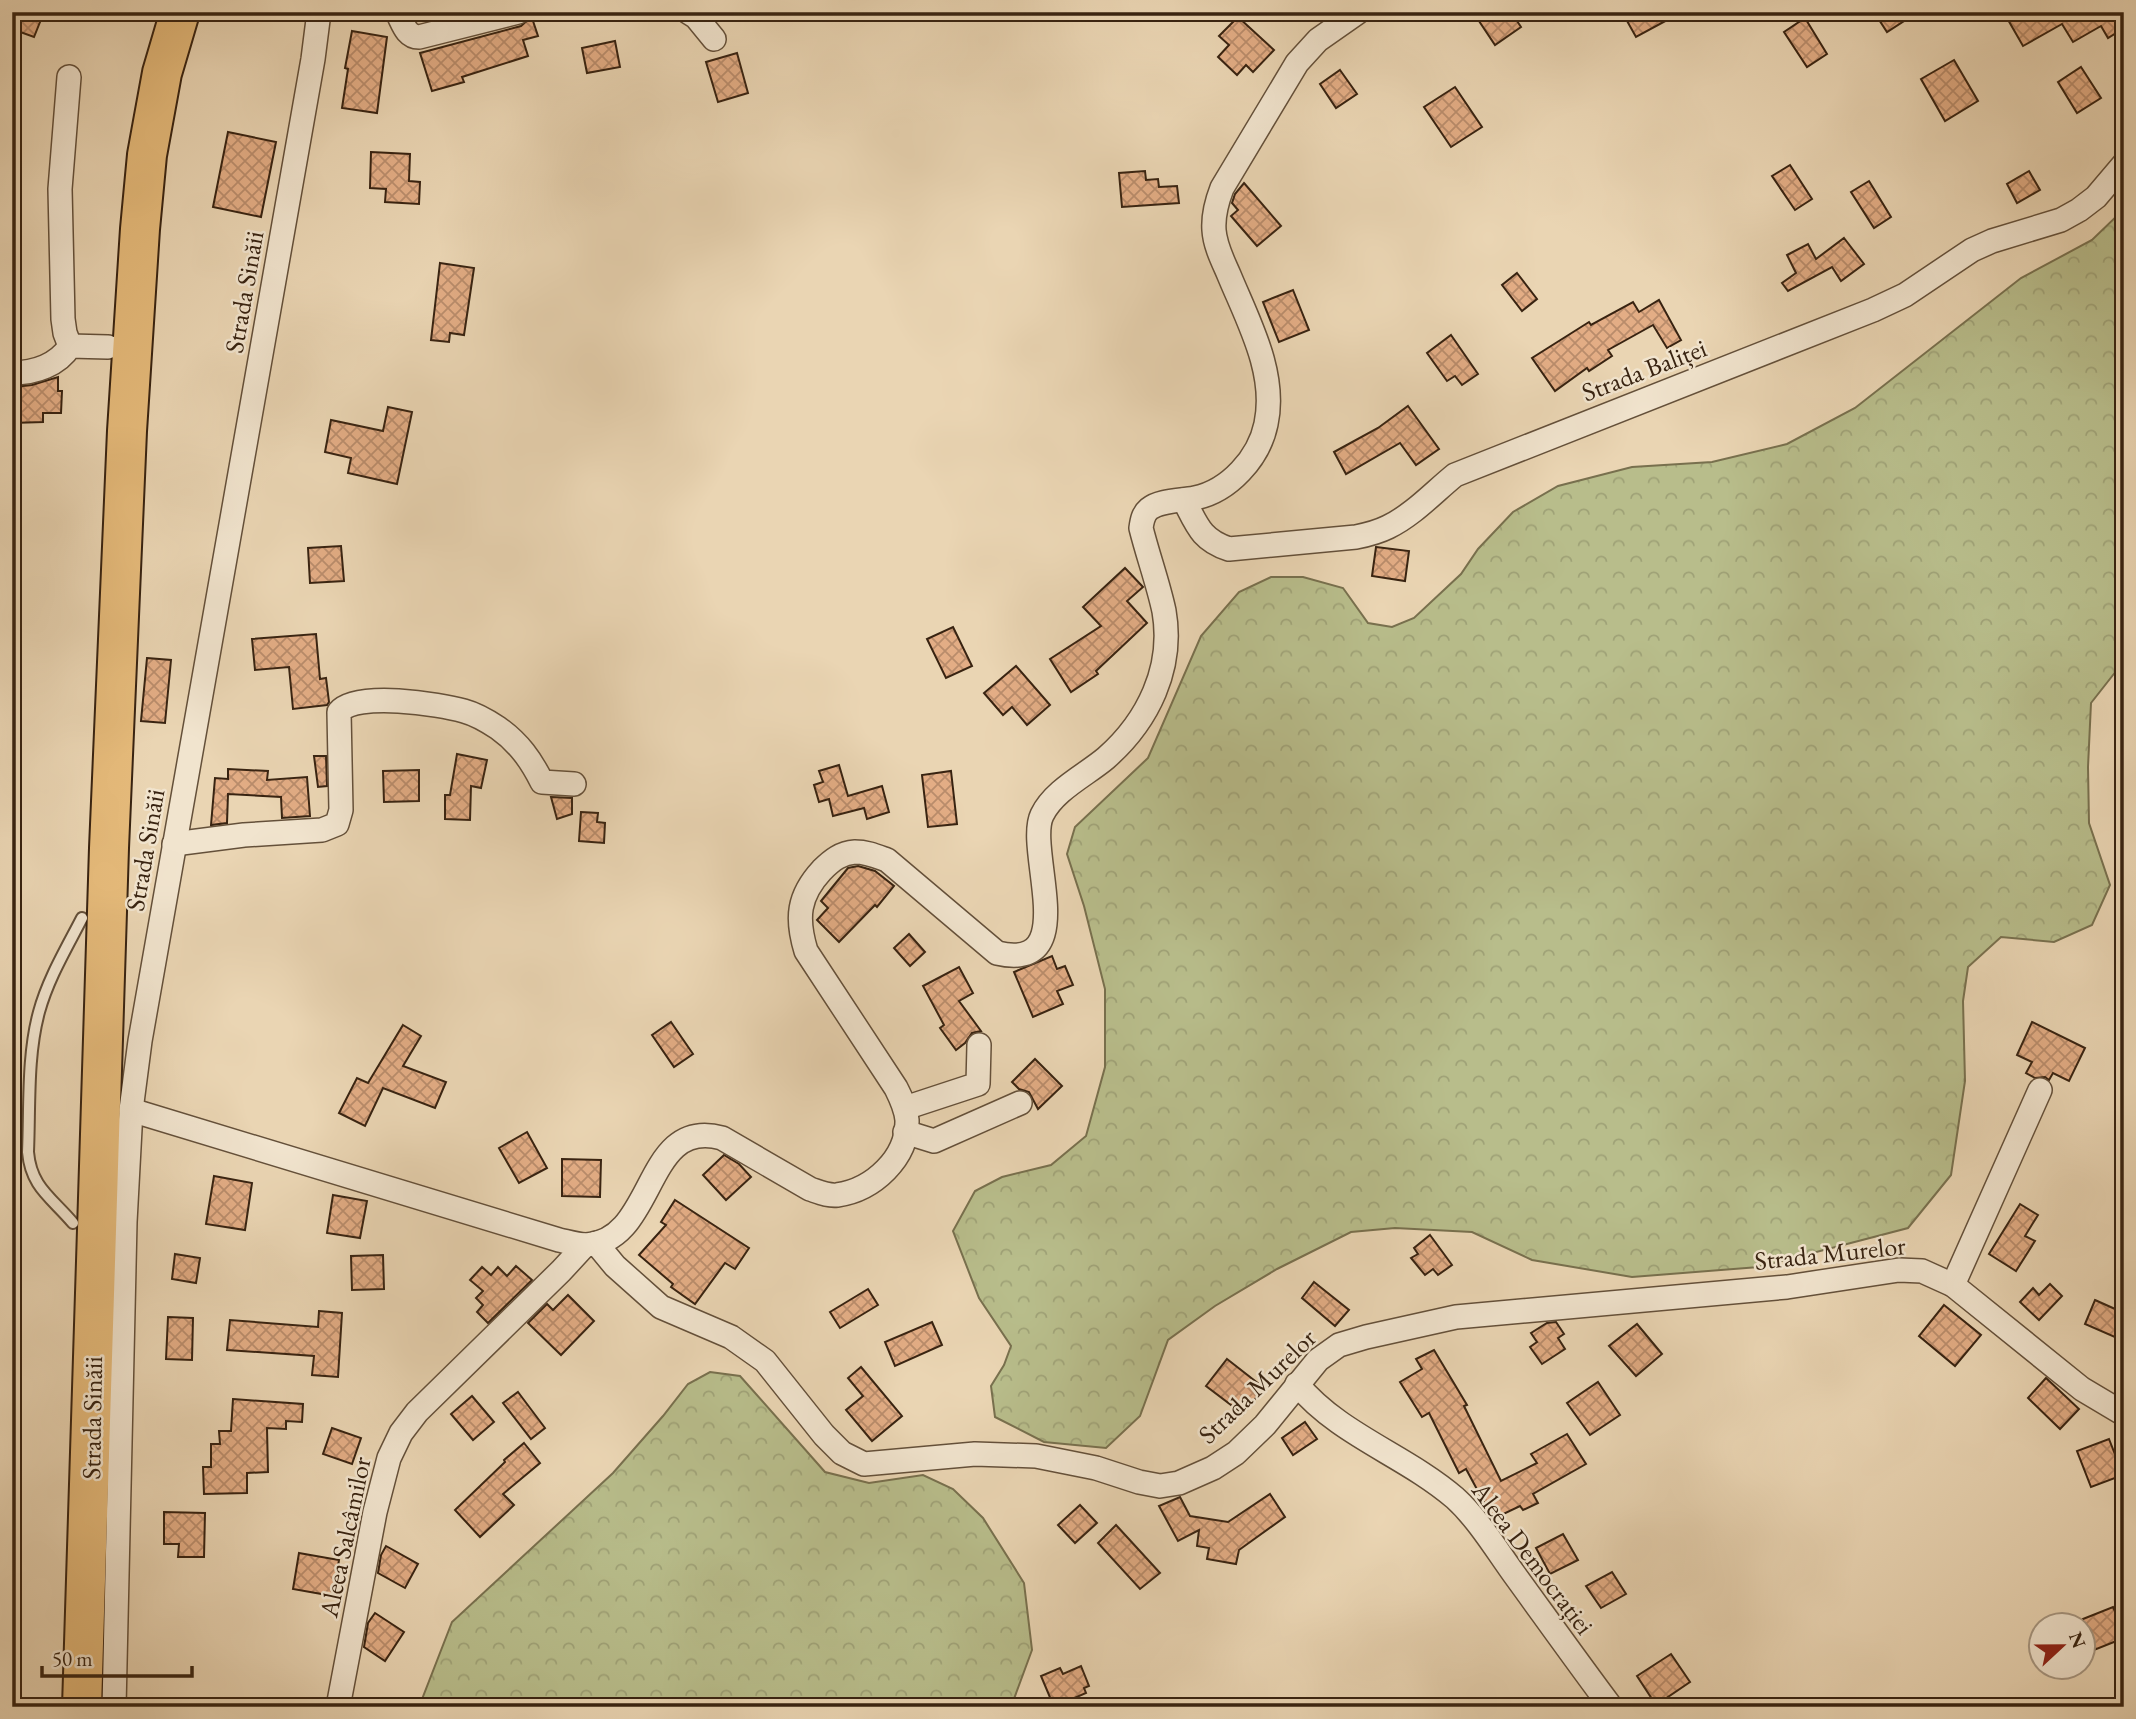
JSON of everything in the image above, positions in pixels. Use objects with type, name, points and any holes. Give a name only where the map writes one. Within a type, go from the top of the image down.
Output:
[{"type":"highway","points":[[56,1707],[89,671],[108,347],[131,109],[159,14]]},
{"type":"highway","points":[[82,1707],[110,807],[126,444],[139,229],[147,155],[162,73],[159,14]]},
{"type":"street","name":"Strada Sinăii","points":[[114,1707],[125,1222],[131,1110],[139,1041],[313,59],[319,12]]},
{"type":"street","points":[[397,12],[413,37],[518,12]]},
{"type":"street","points":[[688,12],[696,17],[713,39]]},
{"type":"street","points":[[1020,1103],[934,1141],[905,1132],[905,1108],[897,1088],[806,951],[801,933],[802,903],[810,883],[840,855],[869,853],[887,860],[998,953],[1022,955],[1040,941],[1047,903],[1038,831],[1044,811],[1056,797],[1126,740],[1141,721],[1163,669],[1166,638],[1164,611],[1140,528],[1144,515],[1158,504],[1209,494],[1233,480],[1253,455],[1265,428],[1269,407],[1265,373],[1256,340],[1217,247],[1213,228],[1222,188],[1297,63],[1318,40],[1358,12]]},
{"type":"street","points":[[69,77],[60,189],[63,319],[71,346]]},
{"type":"street","name":"Strada Baliței","points":[[1184,500],[1206,538],[1229,549],[1356,537],[1372,533],[1403,518],[1455,475],[1873,310],[1905,295],[1972,250],[1992,241],[2061,220],[2079,211],[2096,197],[2124,164]]},
{"type":"street","points":[[71,346],[108,347]]},
{"type":"street","points":[[12,373],[47,367],[64,356],[71,346]]},
{"type":"street","points":[[174,844],[244,835],[322,830],[337,824],[341,810],[339,712],[348,704],[357,702],[405,701],[466,712],[497,727],[520,747],[542,782],[573,784]]},
{"type":"street","points":[[905,1108],[978,1084],[979,1045]]},
{"type":"street","points":[[1953,1285],[2040,1090]]},
{"type":"street","points":[[131,1110],[559,1240],[590,1244]]},
{"type":"street","name":"Aleea Salcâmilor","points":[[338,1707],[375,1512],[388,1458],[401,1433],[417,1412],[561,1271],[590,1244],[609,1238],[621,1228],[632,1216],[666,1156],[678,1143],[692,1135],[706,1134],[722,1138],[810,1189],[836,1195],[860,1189],[883,1173],[899,1151],[905,1132]]},
{"type":"street","name":"Strada Murelor","points":[[590,1244],[662,1307],[731,1337],[765,1361],[824,1435],[842,1453],[864,1464],[975,1454],[1036,1455],[1096,1468],[1139,1482],[1160,1486],[1179,1483],[1213,1468],[1236,1453],[1265,1425],[1318,1360],[1339,1345],[1408,1326],[1456,1317],[1787,1287],[1899,1270],[1923,1271],[1953,1285],[2082,1389],[2124,1414]]},
{"type":"street","name":"Aleea Democrației","points":[[1297,1384],[1318,1408],[1408,1465],[1457,1500],[1611,1707]]},
{"type":"green space","points":[[2124,209],[2124,661],[2091,703],[2088,767],[2089,823],[2110,885],[2092,925],[2054,942],[2001,937],[1968,967],[1963,1001],[1965,1081],[1951,1175],[1908,1228],[1759,1267],[1632,1277],[1532,1260],[1472,1232],[1395,1228],[1351,1232],[1277,1269],[1215,1306],[1168,1340],[1140,1416],[1106,1448],[1044,1442],[995,1417],[991,1386],[1004,1365],[1011,1346],[979,1298],[953,1231],[975,1191],[1002,1177],[1051,1165],[1086,1136],[1105,1067],[1105,989],[1084,906],[1067,854],[1075,827],[1148,758],[1201,636],[1239,592],[1271,577],[1303,577],[1343,588],[1368,623],[1392,627],[1414,618],[1461,574],[1478,549],[1513,512],[1558,486],[1632,467],[1712,462],[1787,444],[1855,408],[2021,278],[2092,240]]},
{"type":"green space","points":[[710,1372],[740,1376],[825,1472],[869,1483],[923,1475],[953,1489],[983,1518],[1024,1583],[1032,1650],[1011,1707],[419,1707],[452,1622],[613,1473],[688,1384]]},
{"type":"building","points":[[12,12],[44,12],[34,37],[12,29]]},
{"type":"building","points":[[1473,12],[1511,12],[1521,27],[1495,45]]},
{"type":"building","points":[[1622,12],[1682,12],[1636,37]]},
{"type":"building","points":[[1874,12],[1918,12],[1887,32]]},
{"type":"building","points":[[2017,12],[2124,12],[2124,28],[2108,38],[2101,26],[2073,42],[2062,24],[2023,46],[2007,18]]},
{"type":"building","points":[[1238,17],[1274,50],[1253,72],[1246,65],[1237,75],[1218,57],[1229,45],[1219,36]]},
{"type":"building","points":[[530,18],[538,36],[523,40],[528,56],[462,77],[464,82],[432,91],[420,53],[521,26]]},
{"type":"building","points":[[1805,18],[1827,54],[1807,67],[1784,32]]},
{"type":"building","points":[[352,31],[387,37],[377,113],[342,108],[348,69],[345,68]]},
{"type":"building","points":[[615,41],[620,67],[587,73],[582,48]]},
{"type":"building","points":[[737,53],[748,93],[718,102],[706,62]]},
{"type":"building","points":[[1954,60],[1978,101],[1945,121],[1921,79]]},
{"type":"building","points":[[2081,67],[2101,98],[2077,113],[2058,82]]},
{"type":"building","points":[[1340,70],[1357,94],[1336,108],[1320,84]]},
{"type":"building","points":[[1455,87],[1482,127],[1451,147],[1424,107]]},
{"type":"building","points":[[228,132],[276,142],[261,217],[213,207]]},
{"type":"building","points":[[371,152],[410,154],[409,181],[420,182],[419,204],[385,202],[386,189],[370,188]]},
{"type":"building","points":[[1790,165],[1812,199],[1795,210],[1772,176]]},
{"type":"building","points":[[1145,171],[1146,180],[1158,179],[1159,187],[1177,186],[1179,203],[1122,207],[1119,173]]},
{"type":"building","points":[[2029,171],[2040,190],[2017,203],[2007,184]]},
{"type":"building","points":[[1869,181],[1891,217],[1874,228],[1851,192]]},
{"type":"building","points":[[1244,183],[1281,226],[1257,246],[1231,216],[1238,210],[1232,203],[1235,194]]},
{"type":"building","points":[[1844,238],[1864,264],[1841,281],[1832,267],[1788,291],[1782,283],[1796,273],[1787,255],[1808,244],[1816,259]]},
{"type":"building","points":[[440,263],[474,268],[464,335],[450,333],[449,342],[431,340]]},
{"type":"building","points":[[1517,273],[1537,299],[1522,311],[1502,285]]},
{"type":"building","points":[[1293,290],[1309,330],[1279,342],[1263,302]]},
{"type":"building","points":[[1659,300],[1681,340],[1667,348],[1653,325],[1608,350],[1612,356],[1589,371],[1587,368],[1555,391],[1532,358],[1589,322],[1591,325],[1633,302],[1639,312]]},
{"type":"building","points":[[1451,335],[1478,374],[1462,385],[1455,376],[1447,381],[1427,353]]},
{"type":"building","points":[[58,377],[58,391],[62,391],[61,413],[43,413],[43,422],[12,423],[14,387]]},
{"type":"building","points":[[1408,406],[1439,449],[1416,465],[1400,443],[1346,474],[1334,452],[1378,428]]},
{"type":"building","points":[[388,407],[412,412],[397,484],[348,473],[351,458],[325,452],[331,420],[383,431]]},
{"type":"building","points":[[341,546],[344,581],[310,583],[308,548]]},
{"type":"building","points":[[1376,547],[1409,551],[1405,581],[1372,576]]},
{"type":"building","points":[[1125,568],[1143,587],[1127,601],[1147,623],[1096,671],[1098,674],[1071,692],[1050,659],[1101,626],[1083,607]]},
{"type":"building","points":[[953,627],[972,666],[946,678],[927,639]]},
{"type":"building","points":[[316,634],[320,679],[326,678],[329,702],[327,705],[293,709],[289,667],[255,670],[252,639]]},
{"type":"building","points":[[147,658],[171,660],[165,723],[141,721]]},
{"type":"building","points":[[1016,666],[1050,705],[1027,725],[1012,707],[1003,715],[984,693]]},
{"type":"building","points":[[457,754],[487,760],[481,788],[471,786],[470,820],[445,819],[445,795],[450,795]]},
{"type":"building","points":[[314,756],[326,756],[327,786],[318,787]]},
{"type":"building","points":[[839,765],[848,796],[882,786],[889,812],[867,819],[864,808],[833,816],[829,799],[819,802],[814,785],[823,782],[819,771]]},
{"type":"building","points":[[228,769],[268,771],[267,780],[307,777],[310,816],[282,818],[281,797],[228,794],[227,823],[211,825],[215,778],[228,779]]},
{"type":"building","points":[[419,770],[419,801],[384,802],[383,771]]},
{"type":"building","points":[[951,771],[957,824],[928,827],[922,775]]},
{"type":"building","points":[[551,797],[572,798],[572,814],[557,819]]},
{"type":"building","points":[[581,812],[598,813],[597,822],[605,823],[604,843],[579,841]]},
{"type":"building","points":[[858,866],[875,871],[894,886],[877,907],[875,905],[839,942],[817,920],[828,908],[821,901],[848,868]]},
{"type":"building","points":[[909,934],[925,952],[910,966],[894,948]]},
{"type":"building","points":[[1052,956],[1057,969],[1065,966],[1073,985],[1057,991],[1063,1004],[1033,1017],[1014,972]]},
{"type":"building","points":[[959,967],[973,993],[959,1001],[981,1031],[972,1033],[956,1050],[940,1028],[944,1025],[923,986]]},
{"type":"building","points":[[671,1022],[693,1054],[674,1067],[652,1035]]},
{"type":"building","points":[[2032,1022],[2085,1048],[2069,1081],[2053,1073],[2049,1080],[2045,1077],[2035,1078],[2026,1073],[2032,1062],[2017,1055]]},
{"type":"building","points":[[403,1025],[421,1036],[403,1066],[446,1082],[435,1108],[383,1088],[365,1126],[339,1113],[357,1078],[368,1083]]},
{"type":"building","points":[[1035,1059],[1062,1086],[1038,1109],[1029,1092],[1019,1089],[1012,1082]]},
{"type":"building","points":[[527,1132],[547,1168],[519,1183],[499,1148]]},
{"type":"building","points":[[724,1155],[739,1164],[751,1177],[726,1200],[703,1175]]},
{"type":"building","points":[[562,1159],[601,1160],[600,1197],[562,1196]]},
{"type":"building","points":[[214,1176],[252,1183],[245,1230],[206,1224]]},
{"type":"building","points":[[333,1195],[367,1201],[360,1238],[327,1233]]},
{"type":"building","points":[[675,1200],[749,1248],[735,1269],[725,1263],[695,1304],[671,1287],[673,1284],[639,1255],[666,1225],[661,1222]]},
{"type":"building","points":[[2020,1204],[2038,1215],[2025,1236],[2035,1241],[2016,1271],[1989,1254]]},
{"type":"building","points":[[1430,1235],[1452,1265],[1438,1275],[1433,1269],[1425,1275],[1411,1258],[1418,1254],[1414,1248]]},
{"type":"building","points":[[175,1254],[200,1258],[196,1283],[172,1279]]},
{"type":"building","points":[[383,1255],[384,1289],[352,1290],[351,1256]]},
{"type":"building","points":[[516,1266],[532,1280],[488,1323],[477,1312],[483,1305],[476,1298],[483,1291],[470,1280],[482,1267],[491,1275],[498,1267],[507,1276]]},
{"type":"building","points":[[1314,1282],[1349,1310],[1335,1326],[1302,1298]]},
{"type":"building","points":[[2050,1284],[2062,1296],[2039,1320],[2020,1302],[2033,1288],[2039,1295]]},
{"type":"building","points":[[868,1289],[878,1305],[840,1328],[830,1312]]},
{"type":"building","points":[[568,1295],[594,1321],[561,1355],[528,1323],[547,1304],[553,1310]]},
{"type":"building","points":[[2095,1300],[2124,1313],[2124,1341],[2085,1324]]},
{"type":"building","points":[[1944,1305],[1981,1335],[1955,1366],[1919,1336]]},
{"type":"building","points":[[319,1311],[342,1313],[338,1377],[312,1375],[314,1356],[227,1350],[230,1320],[318,1327]]},
{"type":"building","points":[[168,1317],[193,1318],[192,1360],[166,1359]]},
{"type":"building","points":[[932,1322],[942,1345],[895,1366],[885,1342]]},
{"type":"building","points":[[1556,1322],[1564,1334],[1558,1338],[1565,1349],[1542,1364],[1530,1347],[1537,1342],[1531,1333],[1547,1323]]},
{"type":"building","points":[[1637,1324],[1662,1354],[1636,1376],[1609,1346]]},
{"type":"building","points":[[1434,1350],[1467,1405],[1464,1406],[1501,1481],[1537,1463],[1531,1454],[1567,1434],[1586,1464],[1533,1494],[1538,1503],[1523,1510],[1520,1506],[1493,1519],[1466,1469],[1459,1473],[1429,1413],[1422,1417],[1400,1382],[1422,1369],[1416,1359]]},
{"type":"building","points":[[1227,1359],[1264,1388],[1243,1414],[1206,1386]]},
{"type":"building","points":[[861,1367],[902,1416],[872,1441],[846,1410],[863,1396],[848,1378]]},
{"type":"building","points":[[2046,1378],[2079,1409],[2060,1429],[2028,1398]]},
{"type":"building","points":[[1598,1382],[1620,1415],[1590,1435],[1567,1403]]},
{"type":"building","points":[[518,1392],[545,1428],[531,1439],[503,1403]]},
{"type":"building","points":[[472,1396],[494,1422],[473,1440],[451,1414]]},
{"type":"building","points":[[233,1399],[303,1404],[302,1422],[286,1421],[286,1429],[267,1428],[268,1472],[247,1473],[247,1493],[204,1494],[203,1467],[211,1467],[211,1444],[220,1444],[219,1431],[231,1431]]},
{"type":"building","points":[[1305,1422],[1317,1439],[1293,1455],[1282,1438]]},
{"type":"building","points":[[332,1428],[361,1438],[352,1464],[323,1454]]},
{"type":"building","points":[[2109,1439],[2123,1475],[2091,1487],[2077,1451]]},
{"type":"building","points":[[524,1443],[540,1463],[503,1494],[514,1505],[480,1537],[455,1510]]},
{"type":"building","points":[[1270,1494],[1285,1517],[1239,1550],[1236,1564],[1207,1559],[1209,1548],[1197,1546],[1199,1530],[1178,1541],[1159,1506],[1180,1497],[1190,1516],[1228,1522]]},
{"type":"building","points":[[1080,1505],[1097,1523],[1075,1543],[1058,1525]]},
{"type":"building","points":[[164,1512],[205,1513],[204,1557],[178,1557],[179,1544],[164,1544]]},
{"type":"building","points":[[1116,1525],[1160,1573],[1140,1589],[1098,1543]]},
{"type":"building","points":[[1563,1534],[1578,1560],[1550,1574],[1536,1548]]},
{"type":"building","points":[[386,1546],[418,1564],[405,1588],[378,1573],[381,1555]]},
{"type":"building","points":[[299,1553],[339,1560],[333,1596],[293,1589]]},
{"type":"building","points":[[1612,1572],[1626,1594],[1601,1608],[1586,1586]]},
{"type":"building","points":[[2113,1607],[2124,1631],[2124,1638],[2098,1648],[2098,1613]]},
{"type":"building","points":[[375,1613],[404,1632],[385,1661],[364,1647],[368,1623]]},
{"type":"building","points":[[1671,1654],[1690,1682],[1656,1705],[1637,1676]]},
{"type":"building","points":[[1081,1666],[1089,1686],[1084,1688],[1086,1693],[1054,1707],[1041,1676],[1060,1668],[1063,1674]]}]
